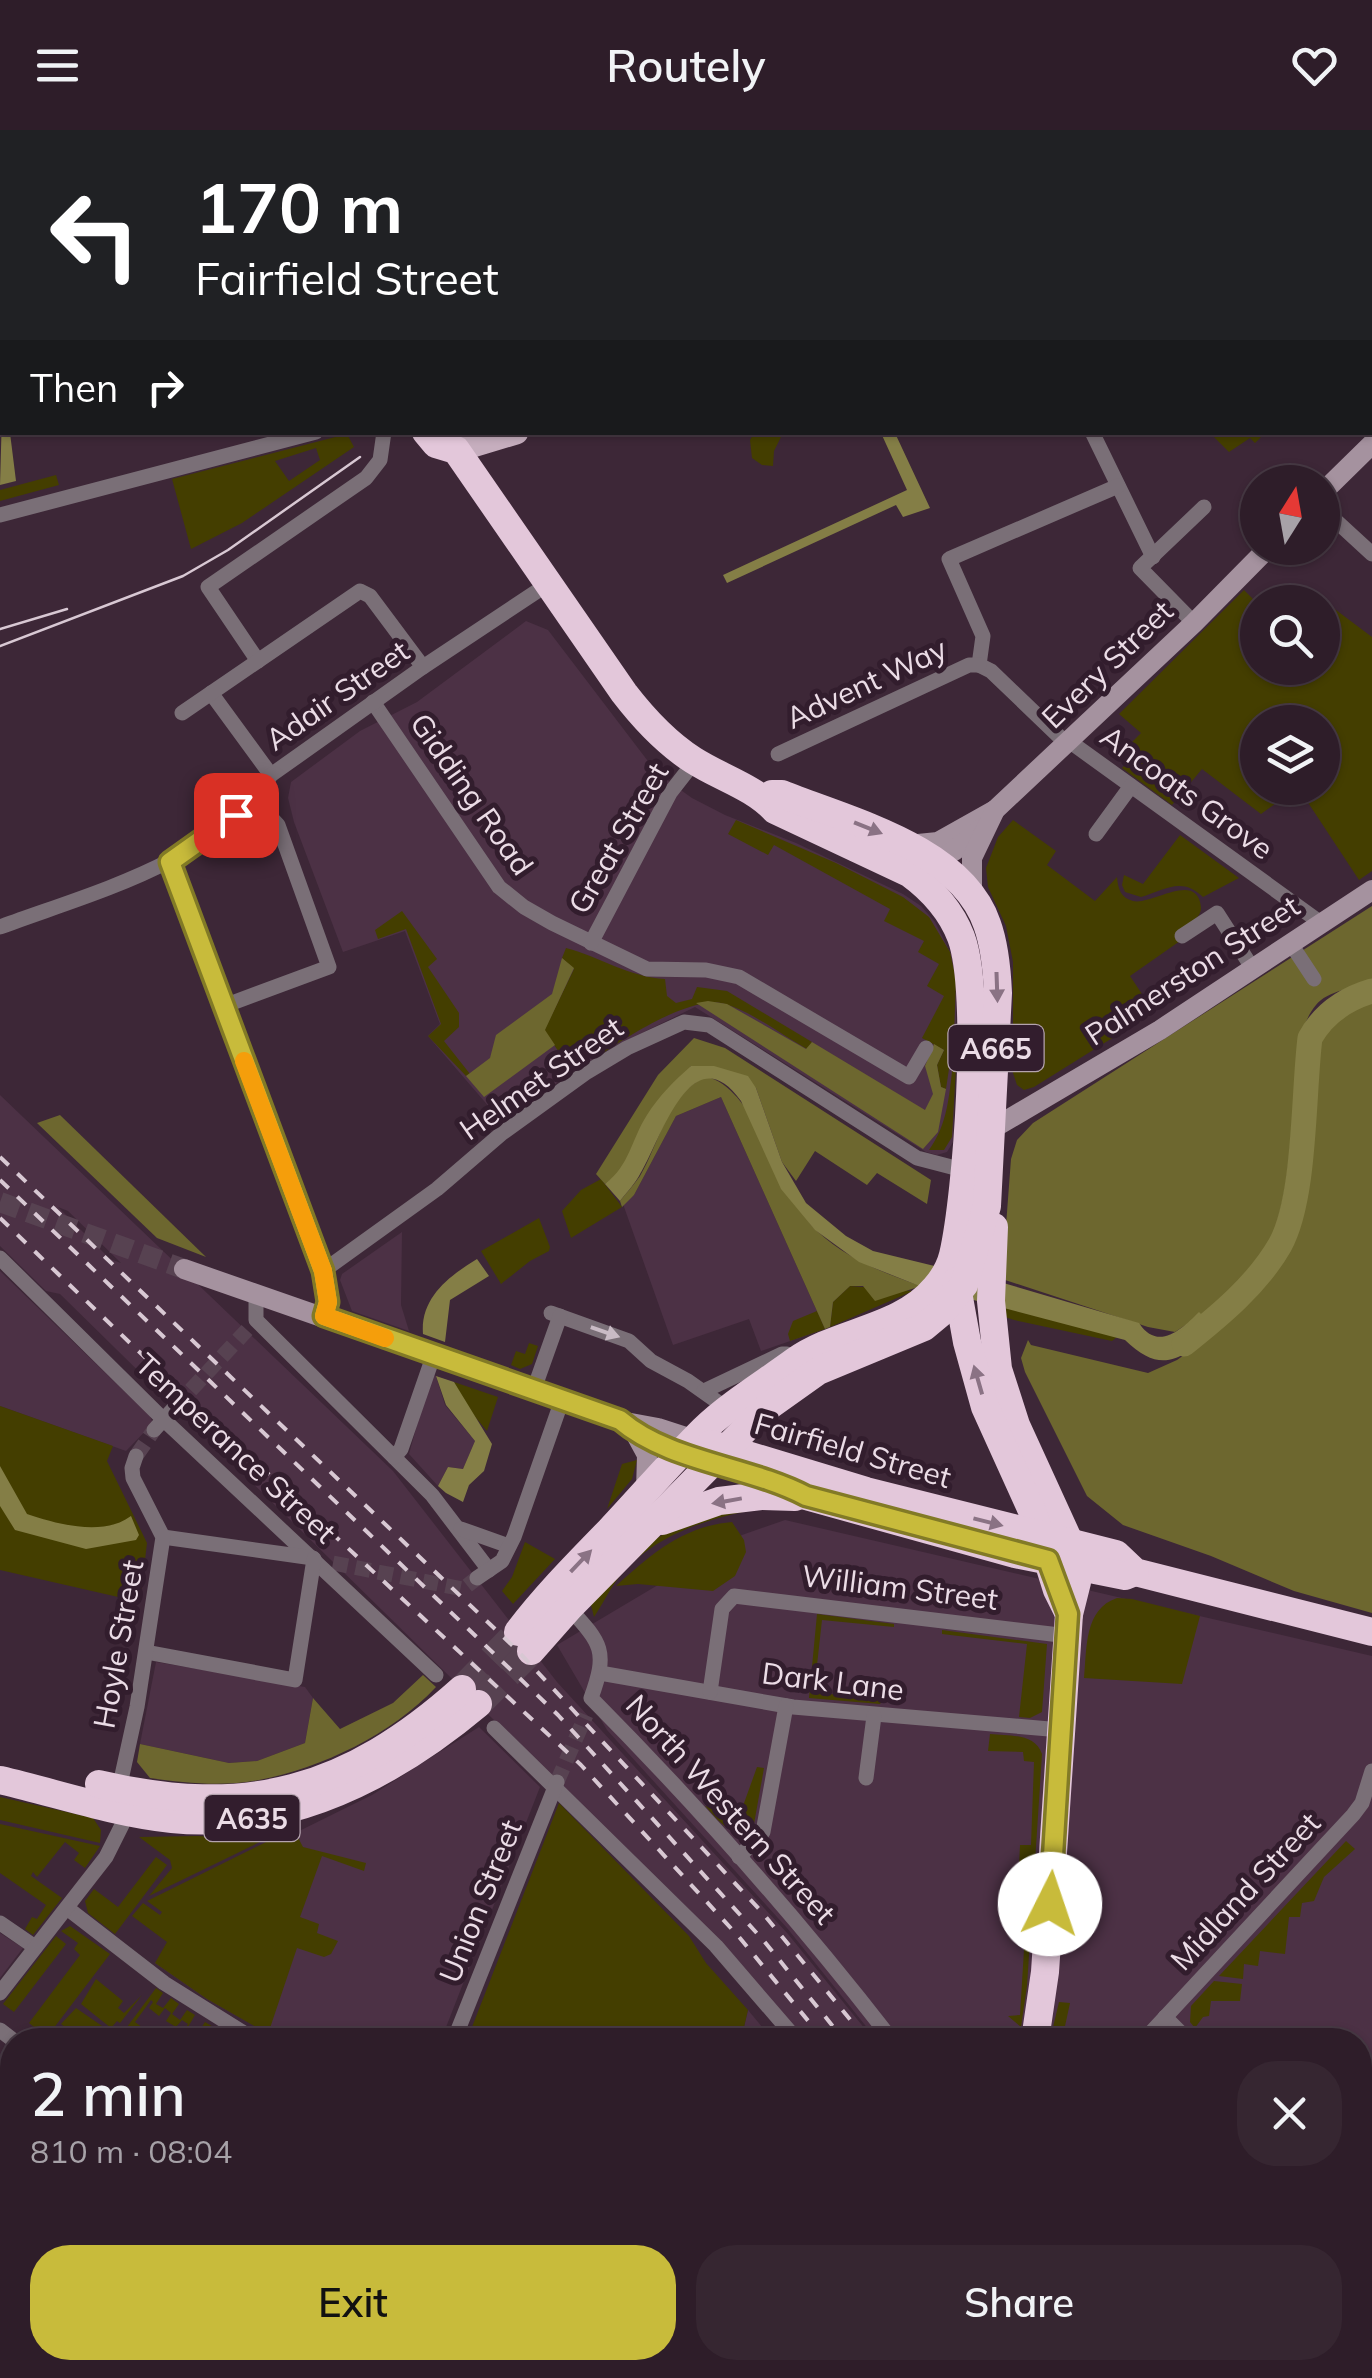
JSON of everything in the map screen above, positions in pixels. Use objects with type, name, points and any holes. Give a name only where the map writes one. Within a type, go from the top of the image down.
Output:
[{"type":"highway","name":"A665","points":[[428,435],[436,444],[456,444],[480,486],[650,725],[695,761],[760,794],[782,794],[909,859],[954,922],[967,957],[979,1133],[987,1206],[994,1227],[990,1301],[998,1369],[1058,1550]]},
{"type":"highway","name":"A665","points":[[909,859],[938,852],[972,895],[987,922],[998,993],[979,1133],[963,1170],[958,1292],[942,1312],[922,1315]]},
{"type":"highway","points":[[934,894],[938,852]]},
{"type":"highway","name":"A665","points":[[922,1315],[939,1284],[958,1261],[987,1206]]},
{"type":"highway","points":[[958,1292],[985,1407],[1058,1550],[1068,1625],[1044,1972],[1037,2028]]},
{"type":"highway","points":[[922,1315],[967,1342]]},
{"type":"highway","points":[[922,1315],[793,1387],[569,1608],[524,1641],[550,1593],[689,1446],[729,1410],[795,1361],[922,1315]]},
{"type":"highway","name":"Fairfield Street","points":[[689,1446],[866,1491],[1058,1550]]},
{"type":"highway","name":"Fairfield Street","points":[[720,1455],[806,1496]]},
{"type":"highway","name":"Fairfield Street","points":[[651,1524],[719,1501],[806,1496],[1058,1550]]},
{"type":"highway","points":[[1058,1550],[1116,1554],[1130,1574]]},
{"type":"highway","points":[[1068,1625],[1096,1592],[1130,1574],[1372,1632]]},
{"type":"highway","name":"A635","points":[[0,1760],[119,1789],[198,1801],[250,1798],[331,1776],[470,1696],[420,1749],[363,1782],[296,1809],[269,1815],[228,1820],[168,1818],[0,1780]]},
{"type":"main road","points":[[456,444],[506,435]]},
{"type":"main road","points":[[480,486],[488,455],[511,435]]},
{"type":"street","points":[[0,515],[117,478],[303,435]]},
{"type":"street","points":[[258,661],[208,587],[366,478],[380,460],[384,435]]},
{"type":"street","points":[[1093,435],[1153,556]]},
{"type":"street","points":[[1340,475],[1372,444]]},
{"type":"street","points":[[979,664],[984,636],[949,559],[1118,486]]},
{"type":"street","points":[[1194,623],[1140,568],[1204,507]]},
{"type":"street","points":[[1340,524],[1370,550]]},
{"type":"street","name":"Every Street","points":[[938,852],[991,817],[1251,565]]},
{"type":"street","name":"Adair Street","points":[[0,927],[170,862],[255,800],[271,775],[548,584]]},
{"type":"street","points":[[182,713],[347,598],[363,591],[423,667]]},
{"type":"street","name":"Ancoats Grove","points":[[979,664],[1068,743],[1321,923]]},
{"type":"street","name":"Advent Way","points":[[778,754],[969,665],[979,664]]},
{"type":"street","points":[[211,693],[271,775]]},
{"type":"street","name":"Gidding Road","points":[[373,702],[500,887],[524,907],[647,969],[706,970],[739,977],[915,1081],[926,1048]]},
{"type":"street","name":"Great Street","points":[[591,943],[670,793],[695,761]]},
{"type":"street","points":[[1096,834],[1131,786]]},
{"type":"street","points":[[224,1006],[329,967],[280,830],[255,800]]},
{"type":"street","points":[[972,895],[972,858],[991,817]]},
{"type":"street","points":[[170,862],[323,1271],[328,1302],[324,1316]]},
{"type":"street","name":"Palmerston Street","points":[[979,1133],[1160,1030],[1372,890]]},
{"type":"street","points":[[1182,936],[1217,913],[1253,969]]},
{"type":"street","points":[[1291,944],[1314,979]]},
{"type":"street","name":"Helmet Street","points":[[323,1271],[438,1189],[501,1134],[586,1072],[684,1022],[710,1025],[916,1158],[963,1170]]},
{"type":"street","name":"Temperance Street","points":[[0,1258],[158,1424],[314,1558],[436,1675]]},
{"type":"street","name":"Fairfield Street","points":[[184,1268],[534,1389],[627,1427],[658,1428],[689,1446]]},
{"type":"street","points":[[256,1294],[251,1325],[394,1457],[494,1564]]},
{"type":"street","points":[[534,1389],[555,1315],[629,1341],[729,1410]]},
{"type":"street","points":[[394,1457],[402,1449],[434,1354]]},
{"type":"street","points":[[704,1391],[782,1354],[795,1361]]},
{"type":"street","points":[[494,1564],[562,1400]]},
{"type":"street","points":[[158,1424],[176,1407]]},
{"type":"street","points":[[627,1427],[646,1454],[646,1492]]},
{"type":"street","name":"Hoyle Street","points":[[119,1789],[146,1652],[163,1537],[133,1478],[136,1456]]},
{"type":"street","points":[[461,1529],[494,1564]]},
{"type":"street","points":[[163,1537],[334,1563]]},
{"type":"street","points":[[146,1652],[294,1680],[314,1558]]},
{"type":"street","name":"William Street","points":[[710,1692],[722,1610],[727,1600],[744,1595],[1068,1625]]},
{"type":"street","name":"North Western Street","points":[[569,1608],[600,1651],[600,1673],[591,1698],[818,1945],[883,2028]]},
{"type":"street","name":"Dark Lane","points":[[600,1673],[786,1706],[1062,1730]]},
{"type":"street","points":[[586,1715],[591,1698]]},
{"type":"street","points":[[739,1857],[763,1832],[786,1706]]},
{"type":"street","points":[[866,1778],[874,1716]]},
{"type":"street","points":[[494,1728],[716,1946],[786,2028]]},
{"type":"street","name":"Midland Street","points":[[1155,2028],[1367,1804],[1372,1771]]},
{"type":"street","name":"Union Street","points":[[459,2028],[556,1785]]},
{"type":"street","points":[[0,1993],[106,1857],[122,1825]]},
{"type":"street","points":[[67,1908],[164,1982],[235,2028]]},
{"type":"street","points":[[0,1922],[35,1947]]},
{"type":"street","points":[[1166,2017],[1177,2028]]},
{"type":"shaded area","points":[[1,435],[10,435],[16,481],[0,485]]},
{"type":"shaded area","points":[[348,435],[354,447],[242,523],[191,549],[172,479]],"holes":[[[316,448],[320,460],[289,481],[275,461]]]},
{"type":"shaded area","points":[[753,435],[782,435],[774,451],[773,466],[752,458]]},
{"type":"shaded area","points":[[882,435],[896,435],[930,508],[903,517],[896,505],[727,583],[723,575],[907,490]]},
{"type":"shaded area","points":[[1212,435],[1263,435],[1255,443],[1250,438],[1229,452]]},
{"type":"shaded area","points":[[56,475],[59,485],[0,501],[0,490]]},
{"type":"shaded area","points":[[1240,594],[1240,685],[1340,685],[1340,613],[1372,637],[1372,871],[1359,880],[1310,805],[1340,805],[1340,705],[1240,705],[1240,798],[1202,769],[1172,805],[1122,768],[1137,753],[1129,745],[1141,733],[1119,714]]},
{"type":"shaded area","points":[[526,621],[548,630],[657,773],[725,815],[796,843],[903,894],[935,922],[955,962],[957,982],[953,1142],[947,1152],[926,1152],[695,1007],[570,1073],[503,1123],[428,1036],[440,1024],[405,931],[343,952],[294,822],[288,798],[291,782],[360,731],[417,702]]},
{"type":"shaded area","points":[[1249,805],[1273,805],[1261,814]]},
{"type":"shaded area","points":[[736,820],[836,863],[903,897],[929,917],[950,952],[956,980],[954,1035],[946,1089],[941,1087],[937,1065],[944,1050],[922,1038],[944,996],[927,986],[939,964],[918,952],[924,941],[884,921],[890,909],[774,845],[768,855],[728,834]]},
{"type":"shaded area","points":[[1013,820],[1056,851],[1047,865],[1095,901],[1117,877],[1121,892],[1129,900],[1141,901],[1182,890],[1198,896],[1201,907],[1196,919],[1175,933],[1180,941],[1130,976],[1154,1012],[1024,1090],[1017,1085],[1013,1073],[1013,962],[1006,926],[988,887],[986,868],[998,837]]},
{"type":"shaded area","points":[[1180,835],[1239,878],[1203,897],[1180,886],[1141,897],[1125,892],[1124,875],[1143,884]]},
{"type":"shaded area","points":[[1372,906],[1372,982],[1327,996],[1305,1023],[1280,1214],[1265,1251],[1248,1276],[1175,1332],[1148,1327],[1002,1279],[1011,1159],[1017,1140],[1033,1123]]},
{"type":"shaded area","points":[[402,911],[437,959],[428,967],[459,1013],[459,1027],[444,1041],[470,1074],[466,1076],[428,1036],[441,1024],[406,929],[378,939],[375,930]]},
{"type":"shaded area","points":[[566,948],[639,975],[665,979],[667,996],[676,1003],[692,999],[697,987],[727,991],[812,1042],[807,1049],[745,1012],[712,1003],[678,1011],[599,1056],[593,1051],[569,1066],[544,1031],[574,969],[562,958]]},
{"type":"shaded area","points":[[562,958],[574,968],[545,1030],[555,1045],[484,1097],[466,1076],[490,1058],[496,1035],[552,994]]},
{"type":"shaded area","points":[[1372,1001],[1372,1613],[1294,1591],[1123,1525],[1087,1496],[1021,1358],[1028,1340],[1031,1345],[1148,1373],[1177,1360],[1218,1331],[1262,1289],[1291,1245],[1312,1058],[1329,1024]]},
{"type":"shaded area","points":[[696,1003],[727,1004],[806,1049],[812,1042],[925,1110],[933,1094],[925,1066],[934,1044],[944,1050],[937,1065],[941,1087],[946,1089],[938,1132],[923,1149]]},
{"type":"shaded area","points":[[694,1038],[725,1048],[931,1180],[927,1204],[877,1173],[867,1185],[815,1151],[796,1181],[782,1162],[756,1088],[691,1066],[621,1172],[605,1184],[596,1174],[658,1075]]},
{"type":"shaded area","points":[[953,1064],[956,1067],[952,1137],[944,1150],[929,1150],[944,1120]]},
{"type":"shaded area","points":[[691,1066],[714,1066],[748,1076],[756,1088],[782,1162],[806,1203],[846,1236],[873,1251],[1000,1282],[1139,1323],[1154,1336],[1170,1335],[1199,1312],[1218,1331],[1172,1359],[1150,1358],[1125,1340],[917,1285],[859,1262],[815,1230],[781,1189],[741,1101],[723,1083],[707,1079],[692,1085],[679,1100],[639,1176],[620,1201],[605,1184],[625,1160],[652,1108]]},
{"type":"shaded area","points":[[706,1077],[724,1085],[740,1100],[805,1216],[818,1232],[866,1264],[921,1286],[875,1301],[863,1286],[850,1286],[833,1302],[830,1327],[825,1329],[721,1097],[676,1116],[634,1195],[622,1207],[620,1201],[640,1176],[674,1106],[693,1084]]},
{"type":"shaded area","points":[[0,1095],[393,1471],[557,1682],[788,1934],[864,2028],[792,2028],[547,1772],[60,1294],[46,1291],[0,1246]],"holes":[[[58,1207],[68,1211],[121,1263],[110,1259]]]},
{"type":"shaded area","points":[[721,1097],[825,1329],[761,1351],[749,1319],[673,1345],[623,1204],[634,1195],[676,1116]]},
{"type":"shaded area","points":[[60,1115],[206,1257],[157,1238],[37,1123]]},
{"type":"shaded area","points":[[601,1179],[622,1207],[571,1238],[562,1211],[581,1190]]},
{"type":"shaded area","points":[[539,1218],[549,1251],[501,1284],[481,1251]]},
{"type":"shaded area","points":[[402,1232],[401,1305],[409,1331],[352,1311],[340,1280],[342,1274]]},
{"type":"shaded area","points":[[477,1259],[489,1276],[450,1300],[445,1342],[423,1334],[426,1309],[438,1289]]},
{"type":"shaded area","points":[[0,1271],[150,1416],[153,1423],[126,1451],[0,1406]]},
{"type":"shaded area","points":[[850,1286],[913,1291],[830,1327],[833,1302]]},
{"type":"shaded area","points":[[1002,1307],[1117,1337],[1112,1341],[1014,1320],[1005,1317]]},
{"type":"shaded area","points":[[817,1311],[825,1329],[790,1341],[788,1334],[793,1321]]},
{"type":"shaded area","points":[[529,1343],[538,1346],[532,1364],[520,1369],[511,1365],[516,1351],[525,1354]]},
{"type":"shaded area","points":[[431,1374],[436,1376],[445,1405],[475,1441],[463,1469],[448,1467],[438,1486],[409,1454]]},
{"type":"shaded area","points":[[436,1376],[454,1382],[492,1444],[484,1471],[469,1485],[463,1502],[438,1486],[448,1467],[463,1469],[475,1441],[446,1405]]},
{"type":"shaded area","points":[[454,1382],[498,1397],[487,1431],[466,1406]]},
{"type":"shaded area","points":[[0,1406],[113,1446],[107,1461],[147,1543],[140,1602],[0,1570]]},
{"type":"shaded area","points":[[637,1460],[632,1479],[607,1509],[622,1464]]},
{"type":"shaded area","points":[[0,1466],[27,1514],[66,1525],[94,1527],[131,1516],[139,1535],[136,1540],[86,1549],[15,1530],[0,1506]]},
{"type":"shaded area","points":[[728,1511],[743,1512],[692,1527],[645,1552],[619,1577],[594,1617],[591,1605],[595,1594],[654,1540]]},
{"type":"shaded area","points":[[785,1520],[1372,1656],[1372,2028],[867,2028],[787,1928],[607,1730],[557,1645],[742,1535]]},
{"type":"shaded area","points":[[732,1522],[744,1540],[746,1552],[735,1576],[713,1591],[638,1584],[616,1586],[655,1553],[683,1536]]},
{"type":"shaded area","points":[[525,1542],[555,1559],[513,1604],[502,1591],[512,1577]]},
{"type":"shaded area","points":[[1117,1598],[1200,1616],[1182,1684],[1084,1678],[1093,1620],[1106,1603]]},
{"type":"shaded area","points":[[817,1614],[894,1624],[822,1620],[814,1692],[883,1700],[880,1704],[809,1698]]},
{"type":"shaded area","points":[[942,1630],[1047,1644],[1042,1712],[1030,1718],[1019,1717],[1027,1644],[942,1634]]},
{"type":"shaded area","points":[[156,1662],[305,1687],[313,1698],[305,1743],[257,1761],[229,1763],[140,1744]]},
{"type":"shaded area","points":[[423,1675],[436,1687],[399,1720],[355,1747],[307,1767],[259,1780],[190,1783],[150,1778],[137,1762],[140,1744],[229,1763],[257,1761],[305,1743],[313,1698],[340,1729],[393,1703]]},
{"type":"shaded area","points":[[479,1727],[540,1787],[446,2028],[259,2028],[155,1963],[182,1926],[287,1837],[372,1795]]},
{"type":"shaded area","points":[[990,1734],[1027,1739],[1042,1754],[1021,2027],[1008,2016],[1020,2015],[1029,1868],[1019,1866],[1020,1845],[1031,1845],[1034,1762],[1024,1761],[1023,1752],[988,1751]]},
{"type":"shaded area","points":[[757,1767],[764,1768],[754,1824],[740,1833],[723,1825],[705,1806],[717,1809],[715,1816],[723,1818],[726,1813],[739,1817]]},
{"type":"shaded area","points":[[0,1797],[93,1818],[101,1830],[100,1843],[0,1820]]},
{"type":"shaded area","points":[[559,1803],[689,1936],[706,1963],[748,2010],[744,2028],[472,2028]]},
{"type":"shaded area","points":[[0,1824],[100,1846],[85,1868],[74,1860],[79,1853],[65,1842],[37,1877],[33,1872],[31,1876],[62,1898],[33,1935],[25,1929],[46,1905],[0,1873]]},
{"type":"shaded area","points":[[295,1832],[303,1847],[366,1863],[364,1871],[322,1856],[300,1917],[319,1924],[317,1933],[338,1941],[331,1954],[324,1957],[297,1948],[270,2028],[258,2028],[155,1963],[167,1942],[132,1916],[143,1903],[160,1915],[162,1912],[147,1901],[272,1839]]},
{"type":"shaded area","points":[[139,1837],[264,1840],[149,1896],[172,1868],[170,1860]]},
{"type":"shaded area","points":[[1346,1841],[1355,1849],[1324,1877],[1314,1901],[1302,1903],[1300,1917],[1289,1917],[1285,1954],[1260,1951],[1258,1966],[1244,1964],[1243,1979],[1219,1976]]},
{"type":"shaded area","points":[[156,1857],[167,1865],[115,1934],[88,1913],[85,1901],[94,1889],[118,1907]]},
{"type":"shaded area","points":[[70,1926],[110,1954],[54,2028],[35,2028],[29,2023],[80,1955],[74,1949],[78,1943],[61,1931]]},
{"type":"shaded area","points":[[0,1933],[23,1948],[0,1978]]},
{"type":"shaded area","points":[[56,1936],[66,1944],[14,2012],[3,2004]]},
{"type":"shaded area","points":[[96,1979],[123,2001],[118,2008],[124,2013],[142,1995],[120,2023],[117,2021],[111,2028],[81,2004]]},
{"type":"shaded area","points":[[1214,1981],[1242,1984],[1240,2001],[1211,2001],[1209,2016],[1203,2017],[1195,2028],[1190,2022],[1191,2006]]},
{"type":"shaded area","points":[[156,1988],[163,1993],[156,2004],[163,2008],[171,1998],[179,2004],[172,2014],[180,2020],[187,2010],[195,2015],[190,2028],[186,2028],[188,2024],[182,2020],[176,2027],[166,2021],[171,2013],[165,2008],[159,2016],[149,2008],[151,2000],[135,2022],[143,2028],[127,2027]]},
{"type":"shaded area","points":[[1059,2002],[1070,2003],[1065,2028],[1053,2028]]},
{"type":"shaded area","points":[[76,2008],[105,2028],[66,2028],[61,2024]]},
{"type":"shaded area","points":[[748,2010],[763,2028],[744,2028]]},
{"type":"waterway","points":[[1184,1344],[1249,1287],[1280,1245],[1295,1201],[1310,1038],[1336,1008],[1372,991]]},
{"type":"tunnel","points":[[0,1202],[184,1269]]},
{"type":"tunnel","points":[[175,1407],[247,1330]]},
{"type":"tunnel","points":[[136,1456],[154,1430]]},
{"type":"tunnel","points":[[333,1563],[463,1589],[477,1578]]},
{"type":"tunnel","points":[[462,1689],[518,1632]]},
{"type":"tunnel","points":[[478,1704],[531,1651]]},
{"type":"tunnel","points":[[557,1782],[586,1715]]},
{"type":"tram line","points":[[0,646],[183,576],[228,550],[360,457]]},
{"type":"tram line","points":[[0,629],[67,609]]},
{"type":"railway","points":[[0,1157],[515,1648],[761,1911],[857,2028]]},
{"type":"railway","points":[[0,1180],[558,1715],[764,1941],[834,2028]]},
{"type":"railway","points":[[0,1218],[581,1765],[739,1937],[814,2028]]},
{"type":"slow traffic","points":[[244,1061],[323,1271],[328,1302],[324,1316],[385,1338]]},
{"type":"route","points":[[236,815],[170,862],[323,1271],[328,1302],[324,1316],[620,1420],[635,1433],[714,1463],[780,1482],[806,1496],[1048,1560],[1068,1614],[1050,1904]]}]
